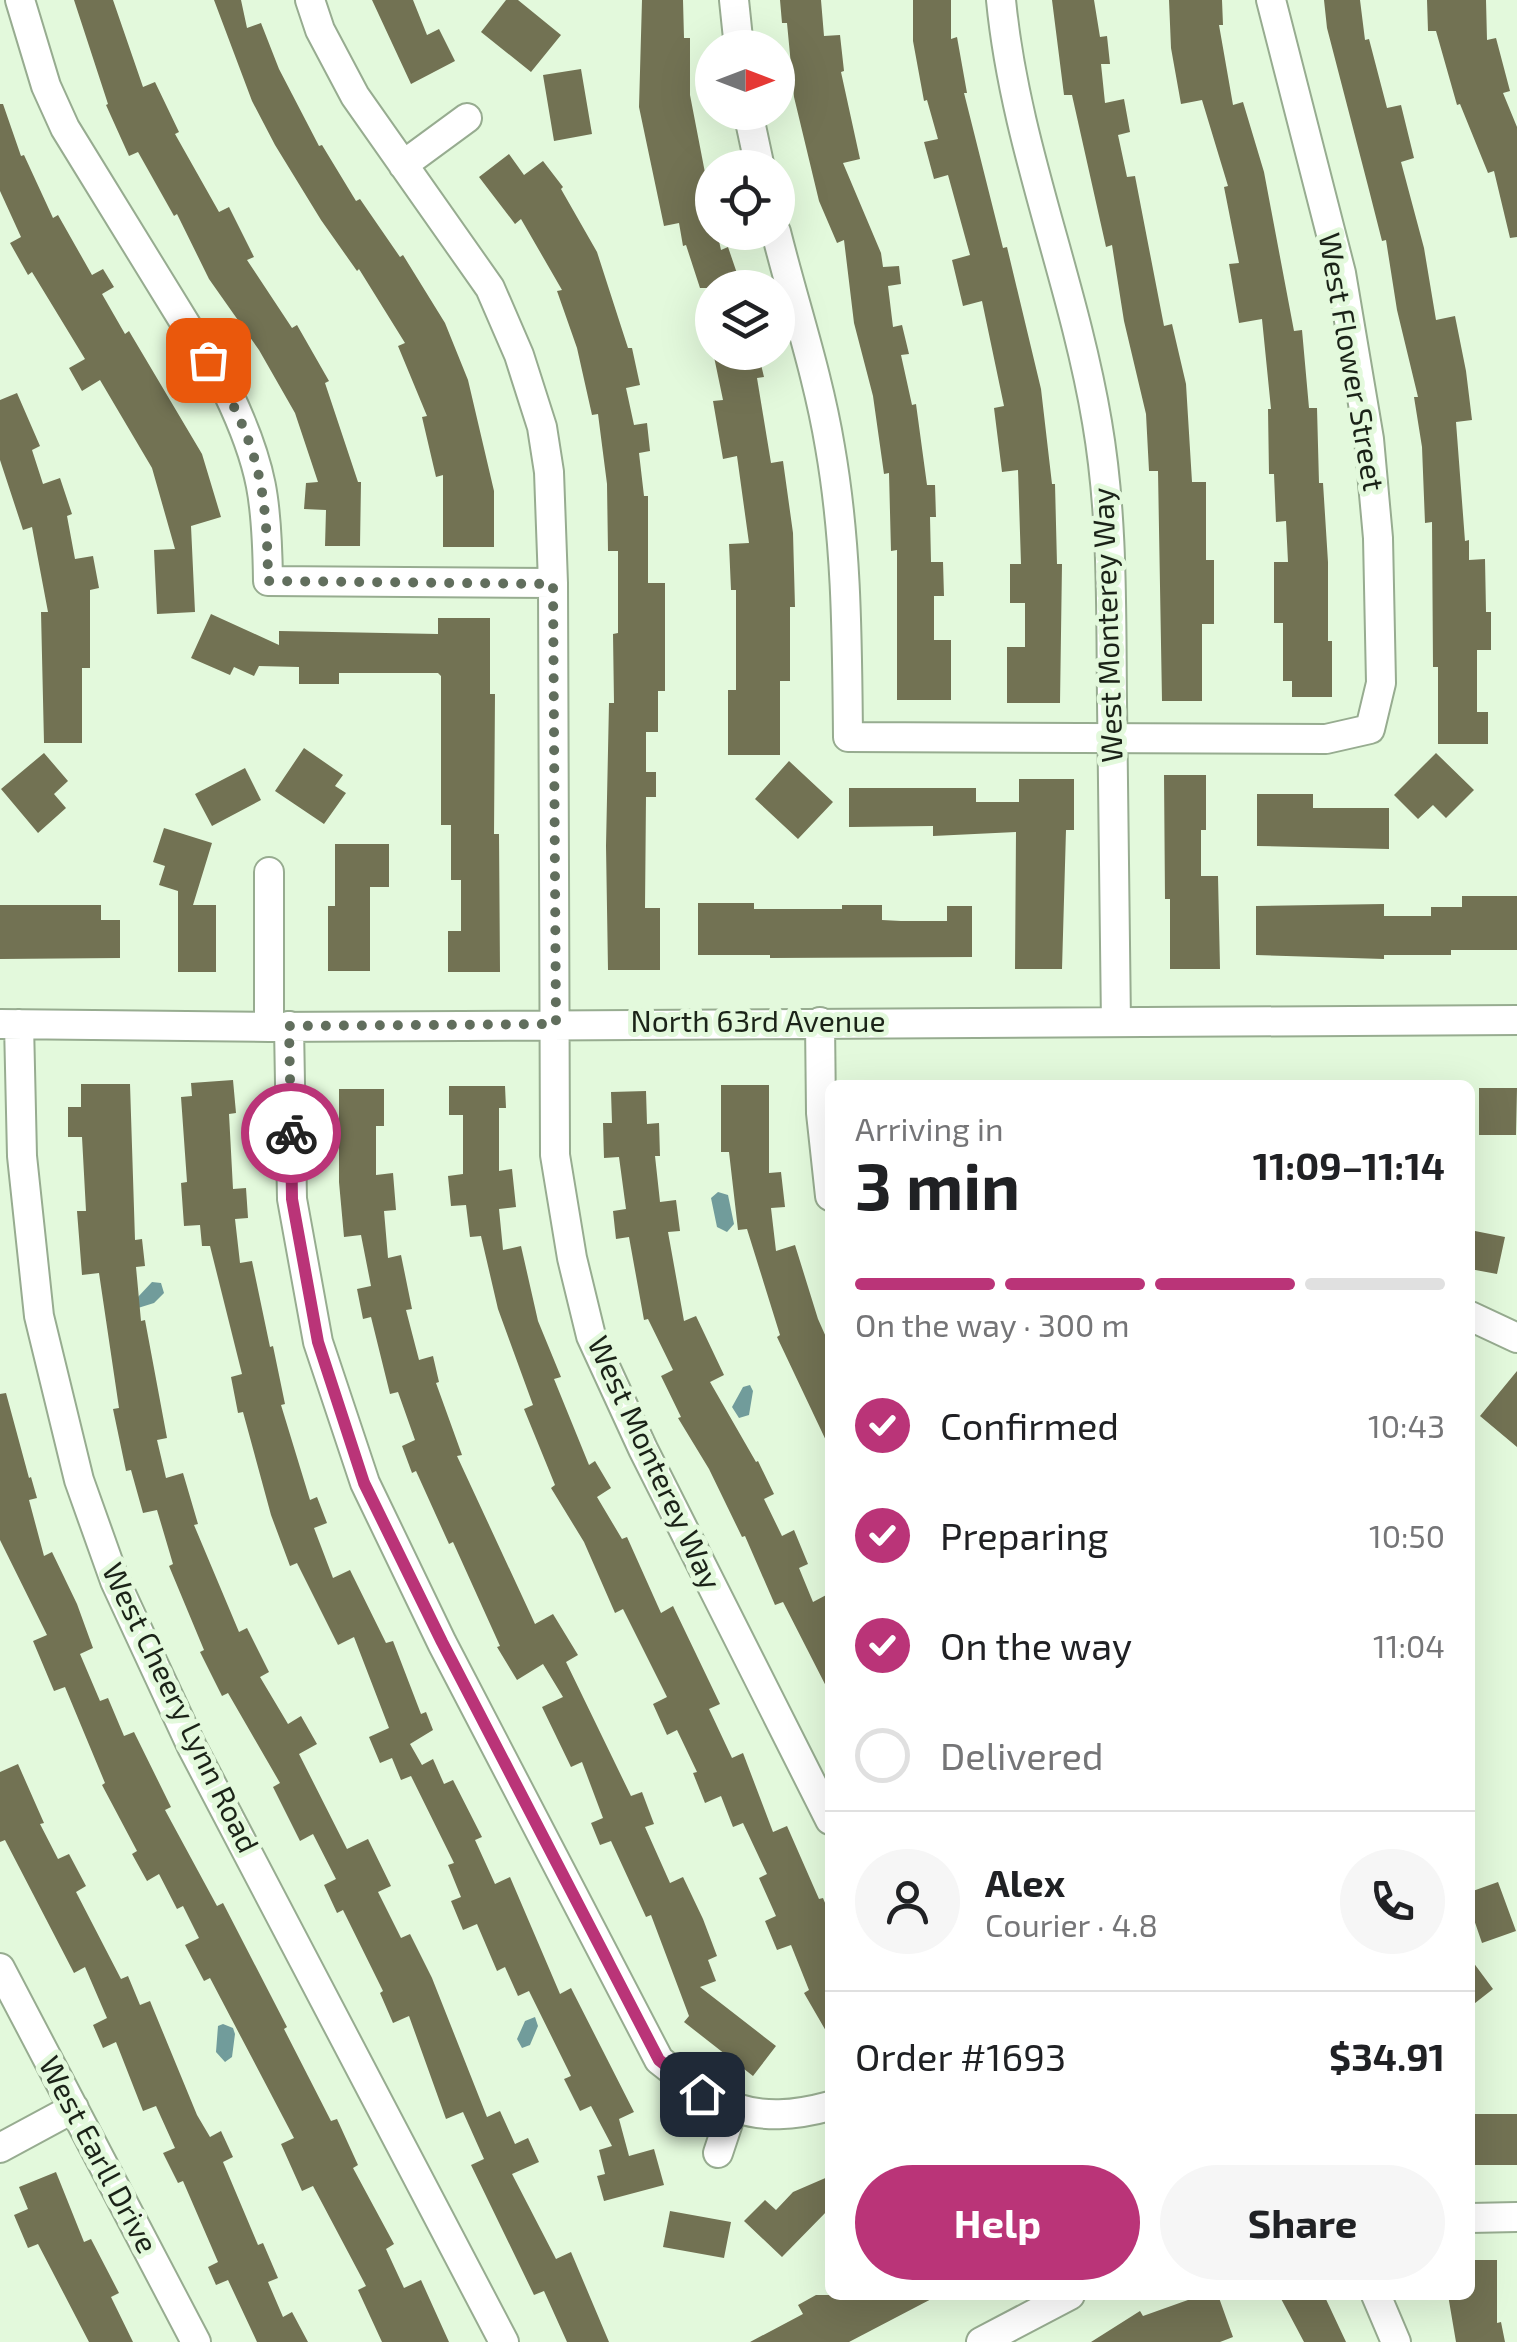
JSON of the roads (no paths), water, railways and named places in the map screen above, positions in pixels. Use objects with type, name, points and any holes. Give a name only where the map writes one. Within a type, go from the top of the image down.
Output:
[{"type":"street","points":[[20,0],[46,86],[64,128],[228,393],[242,422],[263,482],[268,581],[553,584]]},
{"type":"street","points":[[310,0],[320,30],[355,96],[490,288],[519,355],[544,442],[553,584],[556,1024]]},
{"type":"street","points":[[734,0],[737,30]]},
{"type":"street","name":"West Monterey Way","points":[[1000,0],[1024,136],[1075,318],[1098,424],[1111,536],[1116,1022]]},
{"type":"street","name":"West Flower Street","points":[[1112,739],[1326,739],[1370,730],[1381,682],[1378,538],[1368,439],[1341,273],[1271,0]]},
{"type":"street","points":[[404,165],[467,118]]},
{"type":"street","points":[[781,250],[808,345],[839,505],[846,598],[848,737],[1112,739]]},
{"type":"street","points":[[269,872],[292,1199],[318,1342],[364,1483],[659,2060],[702,2094],[742,2112],[796,2116],[825,2107]]},
{"type":"street","name":"North 63rd Avenue","points":[[10,1024],[1517,1020]]},
{"type":"street","points":[[820,1022],[825,1150]]},
{"type":"street","name":"West Cheery Lynn Road","points":[[10,1024],[38,1316],[79,1480],[109,1564],[192,1747],[504,2342]]},
{"type":"street","name":"West Monterey Way","points":[[556,1024],[555,1155],[572,1258],[591,1336],[643,1449],[825,1810]]},
{"type":"street","points":[[1475,1318],[1517,1338]]},
{"type":"street","name":"West Earll Drive","points":[[0,1968],[196,2342]]},
{"type":"street","points":[[0,2148],[74,2108]]},
{"type":"street","points":[[718,2153],[733,2108]]},
{"type":"street","points":[[1475,2218],[1517,2217]]},
{"type":"street","points":[[981,2342],[1061,2300]]},
{"type":"street","points":[[1378,2300],[1396,2342]]},
{"type":"water","points":[[718,1192],[728,1195],[734,1224],[727,1232],[717,1227],[711,1198]]},
{"type":"water","points":[[152,1282],[161,1283],[164,1293],[154,1303],[138,1308],[137,1298]]},
{"type":"water","points":[[750,1385],[753,1391],[749,1415],[739,1418],[732,1407],[743,1387]]},
{"type":"water","points":[[535,2017],[538,2026],[530,2045],[522,2048],[517,2039],[525,2021]]},
{"type":"water","points":[[218,2026],[233,2028],[235,2034],[232,2057],[225,2062],[216,2052]]}]
